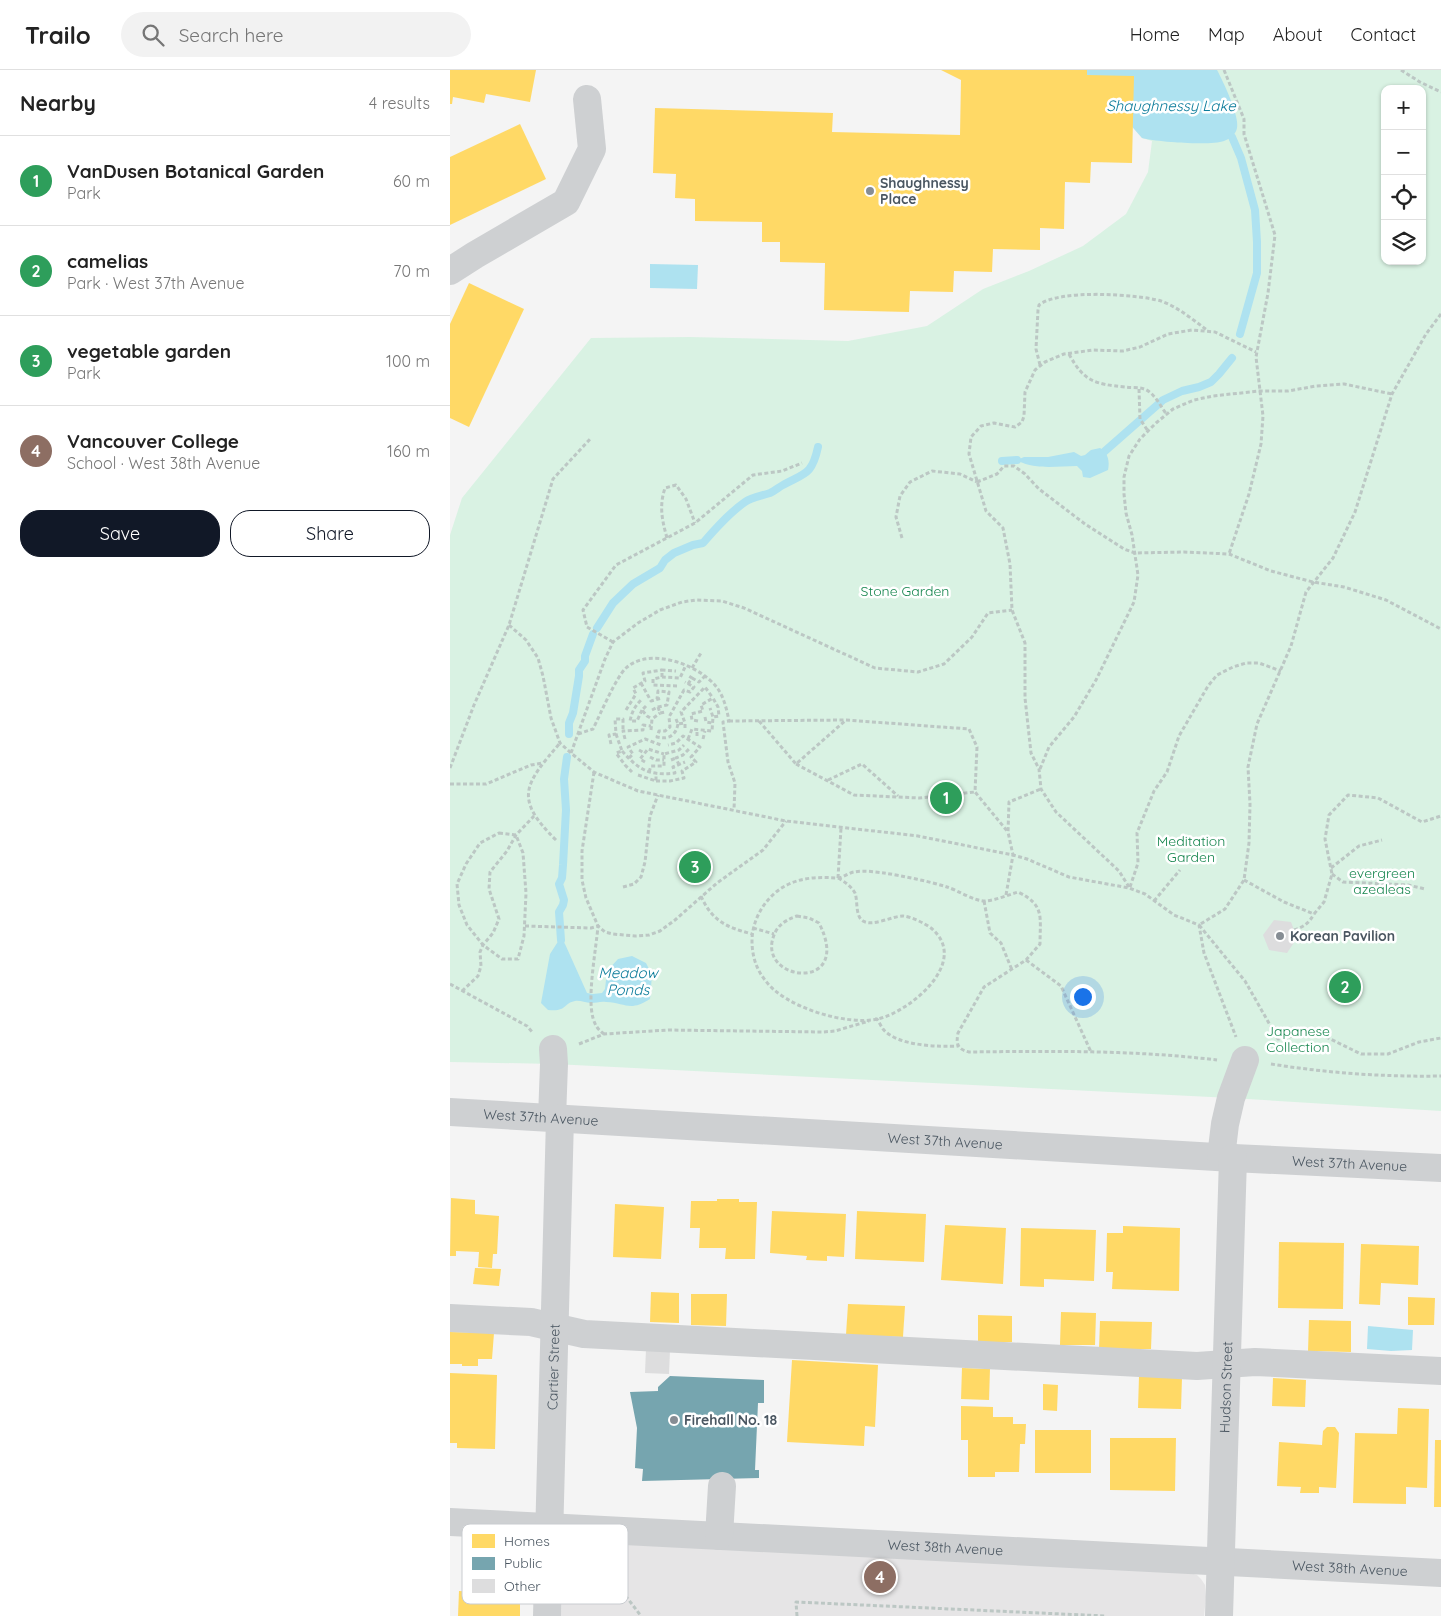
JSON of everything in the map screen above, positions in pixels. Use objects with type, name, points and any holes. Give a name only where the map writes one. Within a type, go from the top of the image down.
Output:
[{"type":"street","points":[[450,272],[475,254],[566,202],[592,149],[586,99]]},
{"type":"street","name":"Cartier Street","points":[[549,1524],[554,1328],[556,1118],[553,1049]]},
{"type":"street","name":"Hudson Street","points":[[1219,1616],[1226,1364],[1227,1157],[1225,1124],[1231,1098],[1245,1060]]},
{"type":"street","name":"West 37th Avenue","points":[[450,1112],[1441,1168]]},
{"type":"street","points":[[450,1318],[531,1322],[584,1334],[1197,1366],[1255,1362],[1441,1371]]},
{"type":"street","points":[[720,1536],[722,1486]]},
{"type":"street","name":"West 38th Avenue","points":[[450,1522],[483,1524]]},
{"type":"street","name":"West 38th Avenue","points":[[628,1532],[1441,1573]]},
{"type":"path","points":[[1224,70],[1244,119],[1244,134],[1275,235],[1268,293],[1256,352],[1263,416],[1262,444],[1249,494],[1229,554]]},
{"type":"path","points":[[1401,70],[1441,92]]},
{"type":"path","points":[[1040,365],[1036,349],[1038,307],[1041,303],[1070,296],[1098,294],[1142,297],[1162,302],[1207,330],[1224,335],[1256,352]]},
{"type":"path","points":[[1199,926],[1225,909],[1244,880],[1250,843],[1248,768],[1258,724],[1291,646],[1306,592],[1333,558],[1355,512],[1392,394],[1426,334],[1441,314]]},
{"type":"path","points":[[1129,888],[1119,871],[1056,812],[1041,789],[1039,769],[1031,753],[1025,698],[1025,643],[1012,610],[1010,564],[1003,528],[986,511],[969,454],[971,436],[977,429],[986,425],[994,424],[1015,427],[1022,422],[1025,392],[1032,375],[1040,365],[1049,360],[1093,350],[1123,351],[1140,347],[1168,334],[1180,331],[1207,330]]},
{"type":"path","points":[[1069,354],[1087,378],[1114,386],[1145,389],[1151,393],[1167,415]]},
{"type":"path","points":[[1039,769],[1049,746],[1074,717],[1096,680],[1134,602],[1138,574],[1132,535],[1126,513],[1124,477],[1129,456],[1140,439],[1173,410],[1213,396],[1259,391],[1288,391],[1344,384],[1392,394]]},
{"type":"path","points":[[1138,388],[1140,419],[1148,431]]},
{"type":"path","points":[[450,768],[474,705],[509,625],[553,479],[591,438]]},
{"type":"path","points":[[613,642],[587,627],[582,610],[616,565],[695,522],[753,475],[782,472],[802,463]]},
{"type":"path","points":[[902,538],[896,517],[900,496],[910,482],[932,471],[960,474],[977,482],[997,474],[1004,466],[1014,466],[1025,474],[1039,489],[1084,524],[1124,549],[1135,553],[1184,552],[1229,554],[1271,572],[1344,587],[1386,600],[1441,629]]},
{"type":"path","points":[[668,538],[663,521],[661,499],[665,488],[676,485],[686,498],[695,522]]},
{"type":"path","points":[[571,754],[605,659],[613,642],[638,622],[660,610],[682,602],[696,600],[722,601],[744,608],[875,668],[918,672],[944,664],[972,637],[988,613],[1012,610]]},
{"type":"path","points":[[509,625],[526,640],[538,658],[551,718],[560,743],[594,772],[638,791],[786,821],[918,836],[1013,855],[1069,877],[1129,888],[1145,894],[1174,915],[1199,926],[1246,981],[1278,1038],[1316,1032],[1361,1054],[1388,1054],[1419,1042],[1441,1038]]},
{"type":"path","points":[[692,668],[701,653]]},
{"type":"path","points":[[577,734],[593,729],[625,669],[641,660],[656,658],[686,665],[705,676],[722,696],[729,721]]},
{"type":"path","points":[[1129,888],[1138,863],[1137,833],[1154,791],[1167,772],[1179,736],[1208,686],[1217,675],[1246,663],[1259,663],[1281,670]]},
{"type":"path","points":[[677,686],[652,686],[653,679],[662,677],[680,678],[686,665]]},
{"type":"path","points":[[662,670],[662,677]]},
{"type":"path","points":[[626,710],[636,694],[633,688],[645,681],[643,673],[676,670]]},
{"type":"path","points":[[676,719],[677,729],[671,737],[666,739],[658,737],[659,731],[665,731],[670,727],[670,717],[684,690],[690,692],[694,687],[687,683],[690,677],[700,682],[705,676]]},
{"type":"path","points":[[641,683],[651,701],[660,699],[658,692],[669,692],[668,706],[652,710]]},
{"type":"path","points":[[685,728],[681,712],[705,687],[718,707],[720,716],[713,717]]},
{"type":"path","points":[[698,721],[692,720],[691,714],[704,711],[701,705],[713,698]]},
{"type":"path","points":[[642,699],[632,712],[630,721],[637,721],[646,706]]},
{"type":"path","points":[[658,707],[660,713]]},
{"type":"path","points":[[688,739],[692,729],[712,731],[713,717],[710,708]]},
{"type":"path","points":[[642,710],[652,719]]},
{"type":"path","points":[[623,731],[644,730],[643,725],[651,728],[652,719],[665,712]]},
{"type":"path","points":[[705,717],[706,722],[712,723]]},
{"type":"path","points":[[625,739],[623,719],[615,719],[616,734],[622,751],[644,770],[656,775],[675,773],[673,767],[686,762]]},
{"type":"path","points":[[734,810],[735,783],[728,762],[723,722],[846,720],[969,729],[977,746],[975,792],[1008,832]]},
{"type":"path","points":[[796,764],[846,720]]},
{"type":"path","points":[[759,721],[796,764],[854,794],[919,798],[975,792]]},
{"type":"path","points":[[678,724],[685,723]]},
{"type":"path","points":[[697,736],[698,730]]},
{"type":"path","points":[[703,739],[705,731]]},
{"type":"path","points":[[611,744],[609,735],[616,734]]},
{"type":"path","points":[[638,775],[656,781],[684,778],[682,771],[696,762],[692,757],[700,747],[683,736],[676,743],[668,745]]},
{"type":"path","points":[[629,758],[633,754],[628,747],[645,739],[661,745]]},
{"type":"path","points":[[556,840],[534,816],[528,799],[533,779],[543,763],[560,743]]},
{"type":"path","points":[[646,762],[640,759],[648,749],[664,754],[679,750],[684,745]]},
{"type":"path","points":[[671,760],[683,755],[690,748]]},
{"type":"path","points":[[640,750],[644,754]]},
{"type":"path","points":[[622,751],[616,753],[632,772]]},
{"type":"path","points":[[649,772],[652,766],[664,766],[664,754]]},
{"type":"path","points":[[650,757],[656,760],[664,760]]},
{"type":"path","points":[[676,758],[679,765]]},
{"type":"path","points":[[450,784],[486,784],[531,765],[543,763]]},
{"type":"path","points":[[827,780],[862,764],[898,797]]},
{"type":"path","points":[[594,772],[582,851],[582,880],[586,898],[598,926],[605,932],[635,936],[655,934],[675,920],[701,896],[763,850],[786,821]]},
{"type":"path","points":[[656,775],[656,781]]},
{"type":"path","points":[[1006,895],[1013,855],[1008,832],[1009,802],[1041,789]]},
{"type":"path","points":[[623,887],[634,884],[641,877],[646,862],[650,816],[658,795]]},
{"type":"path","points":[[1294,930],[1304,927],[1324,902],[1332,874],[1325,840],[1329,816],[1348,795],[1378,798],[1422,822],[1441,816]]},
{"type":"path","points":[[462,991],[475,979],[480,971],[480,952],[493,933],[499,919],[488,889],[490,872],[516,835],[534,816]]},
{"type":"path","points":[[838,878],[841,828]]},
{"type":"path","points":[[499,833],[516,835],[523,853],[526,893],[524,936],[518,959],[502,959],[483,945],[467,926],[459,905],[457,884],[466,864],[480,843],[499,833]]},
{"type":"path","points":[[1331,868],[1359,846],[1382,840]]},
{"type":"path","points":[[1154,901],[1180,870]]},
{"type":"path","points":[[877,1019],[846,1020],[826,1016],[789,1000],[773,989],[765,980],[753,955],[752,934],[758,915],[765,904],[776,893],[789,884],[821,877],[838,878],[855,871],[884,873],[946,887],[984,902],[1018,892],[1029,898],[1039,909],[1040,944],[1026,960],[984,988],[958,1033],[958,1046]]},
{"type":"path","points":[[1332,874],[1343,882],[1408,885],[1425,889]]},
{"type":"path","points":[[450,984],[526,1026],[544,1046],[553,1049],[569,1049],[604,1034],[668,1030],[835,1031],[877,1019],[904,1007],[921,994],[941,970],[944,960],[944,946],[931,928],[909,918],[899,917],[872,923],[861,920],[856,895],[847,884],[838,878]]},
{"type":"path","points":[[1244,880],[1284,902],[1314,914]]},
{"type":"path","points":[[450,882],[457,884]]},
{"type":"path","points":[[701,896],[705,905],[717,920],[732,928],[752,934]]},
{"type":"path","points":[[984,902],[990,933],[1001,943],[1012,970]]},
{"type":"path","points":[[797,916],[809,918],[819,923],[827,941],[822,965],[815,972],[803,974],[791,971],[783,966],[774,959],[771,948],[774,934],[778,926],[797,916]]},
{"type":"path","points":[[524,926],[591,928],[598,926]]},
{"type":"path","points":[[598,926],[592,1003],[593,1018],[598,1030],[604,1034]]},
{"type":"path","points":[[1199,926],[1204,953],[1245,1060]]},
{"type":"path","points":[[753,928],[774,934]]},
{"type":"path","points":[[1026,960],[1061,986],[1091,1052]]},
{"type":"path","points":[[877,1019],[883,1029],[893,1037],[925,1046],[958,1046],[960,1049],[969,1052],[1091,1052],[1183,1056],[1220,1060],[1245,1060],[1351,1073],[1441,1076]]},
{"type":"path","points":[[628,1599],[641,1616]]},
{"type":"path","points":[[797,1616],[796,1602],[1106,1616]]},
{"type":"shaded area","points":[[628,1545],[1187,1572],[1197,1575],[1201,1579],[1205,1585],[1206,1597],[1204,1616],[561,1616],[561,1604],[628,1604]]},
{"type":"green space","points":[[1087,70],[1441,70],[1441,1111],[1231,1098],[554,1064],[450,1062],[450,535],[462,498],[591,338],[690,337],[848,341],[927,326],[983,289],[1029,271],[1083,246],[1126,214],[1148,172],[1152,141],[1142,138],[1087,75]]},
{"type":"water","name":"Shaughnessy Lake","points":[[1087,70],[1217,70],[1234,108],[1237,123],[1236,130],[1234,134],[1224,141],[1208,143],[1184,143],[1142,138],[1087,75]]},
{"type":"water","points":[[650,264],[698,265],[697,289],[650,288]]},
{"type":"water","points":[[1100,448],[1108,458],[1108,470],[1090,478],[1083,477],[1082,471],[1077,466],[1040,467],[1017,460],[1024,457],[1048,457],[1074,452],[1081,456],[1091,450]]},
{"type":"water","name":"Meadow Ponds","points":[[559,940],[565,944],[587,993],[602,993],[605,989],[607,971],[618,959],[632,956],[646,963],[652,975],[650,999],[633,1006],[575,1001],[559,1010],[548,1010],[541,1003],[550,954]]},
{"type":"water","points":[[1368,1326],[1413,1330],[1412,1350],[1367,1349]]},
{"type":"building: Homes","points":[[450,70],[536,70],[530,102],[486,94],[484,103],[453,97],[452,104],[450,104]]},
{"type":"building: Homes","name":"Shaughnessy Place","points":[[941,70],[1087,70],[1087,75],[1134,76],[1132,163],[1091,162],[1090,183],[1065,182],[1064,229],[1040,228],[1040,250],[993,249],[992,272],[954,271],[953,292],[910,291],[909,312],[824,310],[825,263],[780,262],[780,242],[762,242],[762,222],[695,221],[695,199],[675,198],[676,174],[653,173],[655,108],[833,113],[832,132],[960,135],[961,80]]},
{"type":"building: Homes","points":[[520,124],[546,179],[450,225],[450,157]]},
{"type":"building: Homes","points":[[469,283],[524,309],[469,427],[450,418],[450,324]]},
{"type":"building: Homes","points":[[451,1198],[475,1200],[475,1214],[499,1216],[497,1254],[493,1254],[492,1268],[478,1267],[479,1252],[456,1251],[456,1256],[450,1256]]},
{"type":"building: Homes","points":[[717,1199],[739,1199],[739,1202],[757,1202],[755,1259],[725,1259],[726,1248],[699,1248],[700,1228],[690,1228],[691,1201],[717,1201]]},
{"type":"building: Homes","points":[[615,1204],[664,1207],[661,1259],[613,1257]]},
{"type":"building: Homes","points":[[772,1211],[846,1214],[844,1257],[827,1256],[827,1261],[806,1260],[807,1256],[770,1253]]},
{"type":"building: Homes","points":[[857,1211],[926,1214],[924,1262],[855,1259]]},
{"type":"building: Homes","points":[[945,1225],[1006,1228],[1003,1284],[941,1280]]},
{"type":"building: Homes","points":[[1123,1226],[1180,1228],[1179,1291],[1112,1289],[1113,1272],[1106,1272],[1107,1233],[1123,1233]]},
{"type":"building: Homes","points":[[1021,1228],[1096,1230],[1094,1281],[1044,1279],[1044,1287],[1020,1286]]},
{"type":"building: Homes","points":[[1279,1242],[1344,1243],[1343,1309],[1278,1308]]},
{"type":"building: Homes","points":[[1361,1244],[1419,1246],[1418,1285],[1381,1283],[1380,1305],[1359,1304]]},
{"type":"building: Homes","points":[[475,1268],[501,1269],[499,1286],[473,1284]]},
{"type":"building: Homes","points":[[651,1292],[679,1293],[679,1323],[650,1322]]},
{"type":"building: Homes","points":[[691,1294],[727,1294],[726,1326],[691,1325]]},
{"type":"building: Homes","points":[[1408,1297],[1435,1298],[1434,1325],[1408,1325]]},
{"type":"building: Homes","points":[[848,1304],[905,1306],[903,1337],[846,1335]]},
{"type":"building: Homes","points":[[1061,1312],[1096,1313],[1095,1345],[1060,1345]]},
{"type":"building: Homes","points":[[978,1315],[1012,1316],[1012,1342],[978,1342]]},
{"type":"building: Homes","points":[[1309,1320],[1351,1321],[1351,1352],[1308,1351]]},
{"type":"building: Homes","points":[[1100,1321],[1152,1322],[1151,1349],[1099,1349]]},
{"type":"building: Homes","points":[[450,1332],[494,1333],[492,1359],[478,1359],[478,1366],[450,1364]]},
{"type":"building: Homes","points":[[792,1360],[878,1365],[875,1427],[865,1426],[864,1446],[787,1442]]},
{"type":"building: Homes","points":[[962,1368],[990,1369],[989,1400],[961,1399]]},
{"type":"building: Homes","points":[[450,1373],[497,1375],[495,1449],[457,1448],[457,1443],[450,1443]]},
{"type":"building: Homes","points":[[1139,1376],[1182,1377],[1181,1409],[1138,1408]]},
{"type":"building: Homes","points":[[1273,1378],[1306,1380],[1305,1407],[1272,1406]]},
{"type":"building: Homes","points":[[1043,1384],[1058,1385],[1057,1411],[1043,1410]]},
{"type":"building: Homes","points":[[961,1406],[993,1407],[993,1417],[1013,1417],[1013,1424],[1026,1424],[1025,1444],[1020,1444],[1019,1472],[995,1472],[995,1477],[968,1477],[968,1440],[961,1440]]},
{"type":"building: Homes","points":[[1398,1408],[1429,1409],[1427,1488],[1406,1487],[1406,1504],[1353,1503],[1355,1433],[1397,1434]]},
{"type":"building: Homes","points":[[1327,1427],[1335,1427],[1339,1433],[1336,1488],[1319,1487],[1319,1493],[1300,1493],[1301,1487],[1277,1486],[1279,1442],[1322,1445],[1323,1431]]},
{"type":"building: Homes","points":[[1035,1430],[1091,1430],[1091,1473],[1035,1473]]},
{"type":"building: Homes","points":[[1110,1438],[1176,1438],[1175,1491],[1110,1490]]},
{"type":"building: Homes","points":[[1435,1440],[1441,1440],[1441,1507],[1434,1507]]},
{"type":"building: Homes","points":[[459,1591],[462,1591],[462,1604],[520,1604],[520,1616],[458,1616]]},
{"type":"building: Public","points":[[670,1376],[764,1380],[764,1403],[758,1403],[755,1470],[759,1470],[759,1478],[642,1481],[643,1469],[635,1468],[637,1428],[630,1392],[658,1391],[658,1387]]},
{"type":"building: Other","name":"Korean Pavilion","points":[[1274,920],[1291,922],[1297,938],[1287,953],[1269,950],[1263,935]]},
{"type":"building: Other","points":[[646,1349],[670,1350],[669,1374],[645,1373]]},
{"type":"waterway","points":[[1232,137],[1241,158],[1255,210],[1257,242],[1257,273],[1240,334]]},
{"type":"waterway","points":[[1105,451],[1163,400],[1182,391],[1211,382],[1232,358]]},
{"type":"waterway","points":[[597,628],[613,603],[633,584],[660,568],[665,560],[674,553],[703,543],[728,516],[745,502],[772,492],[807,472],[813,463],[818,447]]},
{"type":"waterway","points":[[1002,461],[1017,460]]},
{"type":"waterway","points":[[569,734],[569,723],[573,713],[579,670],[585,661],[593,634]]},
{"type":"waterway","points":[[561,940],[559,912],[564,900],[559,884],[562,878],[563,865],[566,810],[564,779],[567,757]]},
{"type":"place","name":"Shaughnessy Place","points":[[870,191]]},
{"type":"place","name":"VanDusen Botanical Garden","points":[[946,798]]},
{"type":"place","name":"vegetable garden","points":[[695,867]]},
{"type":"place","name":"Korean Pavilion","points":[[1280,936]]},
{"type":"place","name":"camelias","points":[[1345,987]]},
{"type":"place","name":"Firehall No. 18","points":[[674,1420]]},
{"type":"place","name":"Vancouver College","points":[[880,1577]]},
{"type":"park label","name":"Stone Garden","points":[[905,591]]},
{"type":"park label","name":"Meditation Garden","points":[[1191,850]]},
{"type":"park label","name":"evergreen azealeas","points":[[1382,882]]},
{"type":"park label","name":"Japanese Collection","points":[[1298,1040]]}]
